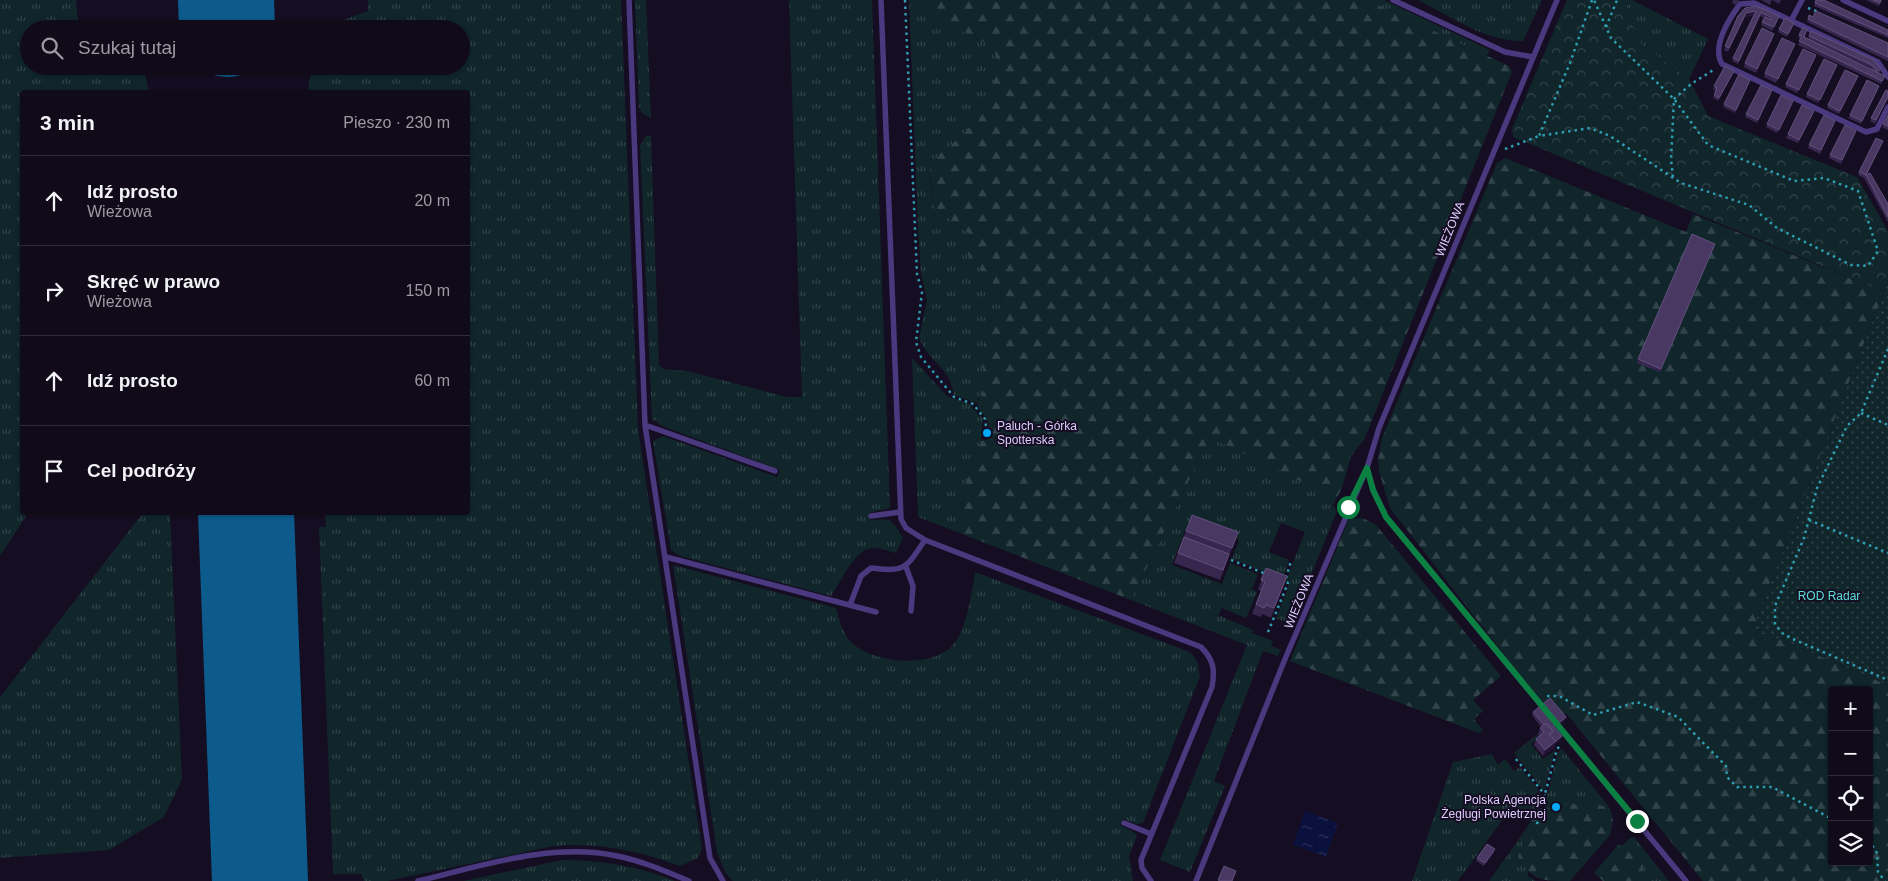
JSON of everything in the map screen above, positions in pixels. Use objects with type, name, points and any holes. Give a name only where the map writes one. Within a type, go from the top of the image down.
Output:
[{"type":"lane","points":[[629,0],[645,425],[710,858],[723,881]]},
{"type":"lane","points":[[881,0],[900,512],[906,528],[925,540],[1201,647],[1210,656],[1214,674],[1212,687],[1141,860],[1142,868],[1151,881]]},
{"type":"lane","points":[[1393,0],[1505,52],[1533,57]]},
{"type":"lane","name":"WIEŻOWA","points":[[1196,881],[1285,659],[1367,468],[1379,428],[1557,0]]},
{"type":"lane","points":[[1843,0],[1888,21]]},
{"type":"lane","points":[[1791,21],[1801,2]]},
{"type":"lane","points":[[1888,77],[1878,62],[1754,3],[1740,4],[1718,47],[1718,58],[1722,64],[1866,132],[1877,129],[1888,107]]},
{"type":"lane","points":[[645,425],[776,471]]},
{"type":"lane","points":[[1367,468],[1373,490],[1386,517],[1686,881]]},
{"type":"lane","points":[[871,516],[900,512]]},
{"type":"lane","points":[[850,605],[861,576],[871,568],[891,571],[906,567],[925,540]]},
{"type":"lane","points":[[666,557],[876,612]]},
{"type":"lane","points":[[906,567],[913,586],[911,611]]},
{"type":"lane","points":[[1124,823],[1151,834]]},
{"type":"lane","points":[[418,881],[516,858],[553,853],[580,852],[616,856],[649,865],[689,881]]},
{"type":"path","points":[[905,0],[917,274],[922,292],[916,342],[922,357],[951,394],[974,404],[985,419],[987,432]]},
{"type":"path","points":[[1493,153],[1539,136],[1590,128],[1610,136],[1681,183],[1749,205],[1777,228],[1851,265],[1868,266],[1878,251],[1858,191],[1824,178],[1794,181],[1708,145],[1674,99],[1611,38],[1593,0]]},
{"type":"path","points":[[1539,136],[1570,63],[1593,0]]},
{"type":"path","points":[[1606,27],[1617,0]]},
{"type":"path","points":[[1801,2],[1826,16]]},
{"type":"path","points":[[1673,177],[1671,159],[1674,99],[1691,84],[1722,64]]},
{"type":"path","points":[[1888,349],[1860,413],[1847,426],[1817,488],[1804,538],[1775,606],[1775,624],[1782,633],[1888,680]]},
{"type":"path","points":[[1860,413],[1888,425]]},
{"type":"path","points":[[1809,520],[1888,552]]},
{"type":"path","points":[[1231,560],[1267,574]]},
{"type":"path","points":[[1285,581],[1291,561]]},
{"type":"path","points":[[1268,632],[1288,582],[1276,578]]},
{"type":"path","points":[[1534,696],[1559,696],[1592,715],[1637,702],[1678,717],[1726,766],[1727,777],[1737,787],[1772,787],[1828,817]]},
{"type":"path","points":[[1536,824],[1557,749],[1562,744]]},
{"type":"path","points":[[1516,759],[1545,795]]},
{"type":"path","points":[[1873,846],[1877,853],[1878,872],[1885,881]]},
{"type":"green space","points":[[0,0],[76,0],[78,20],[20,20],[20,75],[145,75],[149,90],[20,90],[20,515],[27,515],[0,556]]},
{"type":"green space","points":[[368,0],[621,0],[638,429],[702,849],[698,858],[680,866],[634,852],[587,845],[571,845],[554,846],[387,881],[364,881],[361,874],[333,874],[319,527],[326,527],[325,515],[470,515],[470,90],[308,90],[311,75],[470,75],[470,20],[343,20],[368,11]]},
{"type":"green space","points":[[635,0],[646,0],[651,118],[643,114],[639,107]]},
{"type":"green space","points":[[789,0],[872,0],[890,508],[869,513],[870,520],[883,519],[894,524],[903,538],[896,553],[875,548],[862,552],[852,563],[831,596],[680,556],[671,550],[653,441],[663,436],[777,477],[780,470],[662,426],[652,419],[640,145],[646,136],[651,136],[659,365],[664,369],[687,371],[787,397],[802,397]]},
{"type":"green space","points":[[909,0],[919,0],[925,11],[936,19],[987,44],[995,53],[997,64],[997,70],[991,86],[971,124],[960,137],[938,156],[930,171],[934,207],[972,237],[968,247],[988,279],[998,287],[1002,297],[1001,309],[988,324],[983,369],[993,384],[979,397],[977,403],[954,395],[948,377],[928,354],[919,338],[927,300],[921,274],[918,228]]},
{"type":"green space","points":[[919,0],[1367,0],[1509,66],[1512,72],[1364,440],[1351,456],[1342,488],[1333,505],[1319,498],[1321,491],[1210,437],[1131,600],[957,532],[969,470],[981,441],[990,439],[991,432],[985,415],[980,412],[977,403],[984,390],[992,384],[983,369],[981,360],[988,324],[1001,309],[1002,297],[998,287],[988,279],[968,255],[968,247],[972,237],[934,207],[930,169],[934,160],[960,137],[971,124],[991,86],[997,70],[997,64],[995,53],[987,44],[936,19],[925,11]]},
{"type":"green space","points":[[1367,0],[1384,0],[1490,50],[1486,57]]},
{"type":"green space","points":[[1418,0],[1542,0],[1523,41],[1509,40],[1482,33]]},
{"type":"green space","points":[[1567,0],[1627,0],[1632,24],[1642,45],[1689,79],[1708,116],[1857,177],[1888,231],[1888,282],[1884,292],[1513,137],[1512,129]]},
{"type":"green space","points":[[1627,0],[1632,0],[1708,39],[1689,79],[1642,45],[1632,24]]},
{"type":"green space","points":[[1505,158],[1686,232],[1693,214],[1884,292],[1753,628],[1888,685],[1888,881],[1703,881],[1566,713],[1562,716],[1545,704],[1513,666],[1390,508],[1379,471],[1378,460],[1382,438],[1497,163]]},
{"type":"green space","name":"ROD Radar","points":[[1888,282],[1888,685],[1753,628]]},
{"type":"green space","points":[[912,358],[948,397],[968,403],[983,419],[981,441],[969,470],[957,532],[918,517]]},
{"type":"green space","points":[[1210,437],[1322,491],[1319,498],[1333,505],[1337,511],[1291,624],[1276,618],[1290,582],[1286,581],[1305,532],[1281,523],[1269,552],[1289,560],[1283,579],[1232,559],[1239,540],[1189,521],[1172,565],[1222,584],[1230,563],[1258,574],[1252,589],[1257,592],[1246,618],[1222,608],[1218,615],[1253,630],[1252,633],[1273,641],[1271,646],[1281,650],[1278,656],[1263,651],[1214,781],[1225,786],[1190,872],[1160,860],[1247,645],[1131,600]]},
{"type":"green space","points":[[141,515],[170,515],[182,779],[164,817],[109,850],[0,858],[0,697]]},
{"type":"green space","points":[[1363,518],[1376,525],[1501,676],[1473,700],[1483,711],[1474,719],[1483,730],[1479,733],[1290,661],[1349,519]]},
{"type":"green space","points":[[673,565],[836,608],[844,632],[849,640],[862,650],[886,659],[914,660],[928,658],[950,648],[956,642],[964,624],[975,572],[1190,652],[1197,661],[1200,676],[1143,823],[1137,824],[1123,819],[1120,825],[1134,832],[1137,836],[1129,856],[1133,881],[733,881],[725,872],[717,852]]},
{"type":"green space","points":[[1538,734],[1540,736],[1531,744],[1543,759],[1555,750],[1544,791],[1514,753]]},
{"type":"green space","points":[[1562,749],[1610,808],[1587,802],[1544,808],[1558,752]]},
{"type":"green space","points":[[1492,754],[1498,765],[1505,759],[1514,771],[1520,767],[1542,795],[1531,822],[1511,808],[1458,881],[1412,881],[1453,762]]},
{"type":"green space","points":[[1587,802],[1610,808],[1613,820],[1610,835],[1570,881],[1544,880],[1533,875],[1518,857],[1538,809]]},
{"type":"green space","points":[[1531,822],[1528,876],[1536,881],[1489,881]]},
{"type":"green space","points":[[1634,837],[1669,881],[1635,881],[1639,878],[1623,845],[1630,838]]},
{"type":"green space","points":[[1618,845],[1635,845],[1641,854],[1643,863],[1642,873],[1635,881],[1603,881],[1594,873]]},
{"type":"green space","points":[[562,860],[620,865],[647,871],[675,881],[463,881]]},
{"type":"water","points":[[1305,811],[1338,823],[1326,857],[1293,845]]},
{"type":"building","points":[[1816,0],[1824,0],[1888,30],[1888,35],[1815,3]]},
{"type":"building","points":[[1756,6],[1779,16],[1774,27],[1762,22],[1765,17],[1771,20],[1772,18],[1761,12],[1739,61],[1733,58],[1756,11],[1746,13],[1729,48],[1725,46],[1738,16],[1745,8]]},
{"type":"building","points":[[1816,11],[1888,43],[1888,57],[1808,19],[1809,15],[1813,17]]},
{"type":"building","points":[[1785,18],[1794,23],[1788,34],[1779,29]]},
{"type":"building","points":[[1803,27],[1807,29],[1804,37],[1885,76],[1882,81],[1799,41],[1802,36],[1799,35]]},
{"type":"building","points":[[1762,28],[1774,34],[1757,69],[1745,63]]},
{"type":"building","points":[[1811,31],[1874,60],[1881,69],[1877,71],[1872,65],[1809,36]]},
{"type":"building","points":[[1782,38],[1795,44],[1778,79],[1765,73]]},
{"type":"building","points":[[1803,49],[1816,55],[1799,90],[1786,84]]},
{"type":"building","points":[[1824,59],[1837,65],[1820,100],[1807,94]]},
{"type":"building","points":[[1725,66],[1734,71],[1719,98],[1714,95],[1717,88],[1714,86]]},
{"type":"building","points":[[1845,70],[1858,76],[1840,111],[1828,105]]},
{"type":"building","points":[[1739,74],[1750,80],[1736,110],[1724,104]]},
{"type":"building","points":[[1867,80],[1879,86],[1862,121],[1850,115]]},
{"type":"building","points":[[1761,85],[1772,90],[1758,120],[1746,114]]},
{"type":"building","points":[[1886,90],[1888,91],[1888,97],[1876,120],[1871,118]]},
{"type":"building","points":[[1781,95],[1793,101],[1779,130],[1767,124]]},
{"type":"building","points":[[1802,105],[1814,111],[1799,140],[1788,134]]},
{"type":"building","points":[[1824,115],[1835,121],[1821,150],[1809,145]]},
{"type":"building","points":[[1888,115],[1888,126],[1883,124]]},
{"type":"building","points":[[1845,125],[1856,131],[1842,160],[1830,155]]},
{"type":"building","points":[[1876,138],[1883,141],[1866,175],[1859,172]]},
{"type":"building","points":[[1870,173],[1888,204],[1888,217],[1866,175]]},
{"type":"building","points":[[1692,234],[1715,244],[1661,369],[1638,359]]},
{"type":"building","points":[[1192,515],[1238,532],[1232,548],[1186,531]]},
{"type":"building","points":[[1184,537],[1229,554],[1223,570],[1178,553]]},
{"type":"building","points":[[1266,568],[1287,576],[1274,608],[1266,605],[1264,608],[1256,604],[1265,582],[1261,580]]},
{"type":"building","points":[[1550,698],[1566,717],[1554,727],[1562,736],[1556,741],[1550,735],[1553,731],[1546,723],[1544,725],[1533,712]]},
{"type":"building","points":[[1546,723],[1553,731],[1549,734],[1556,741],[1545,750],[1536,739],[1544,732],[1540,728]]},
{"type":"building","points":[[1487,844],[1495,849],[1485,863],[1477,858]]},
{"type":"building","points":[[1224,866],[1236,871],[1232,881],[1218,880]]},
{"type":"runway","points":[[226,0],[227,20]]},
{"type":"runway","points":[[246,515],[260,881]]},
{"type":"place","name":"Paluch - Górka Spotterska","points":[[987,433]]},
{"type":"place","name":"Polska Agencja Żeglugi Powietrznej","points":[[1556,807]]},
{"type":"route","points":[[1348,507],[1367,468],[1378,504],[1386,517],[1637,821]]}]
